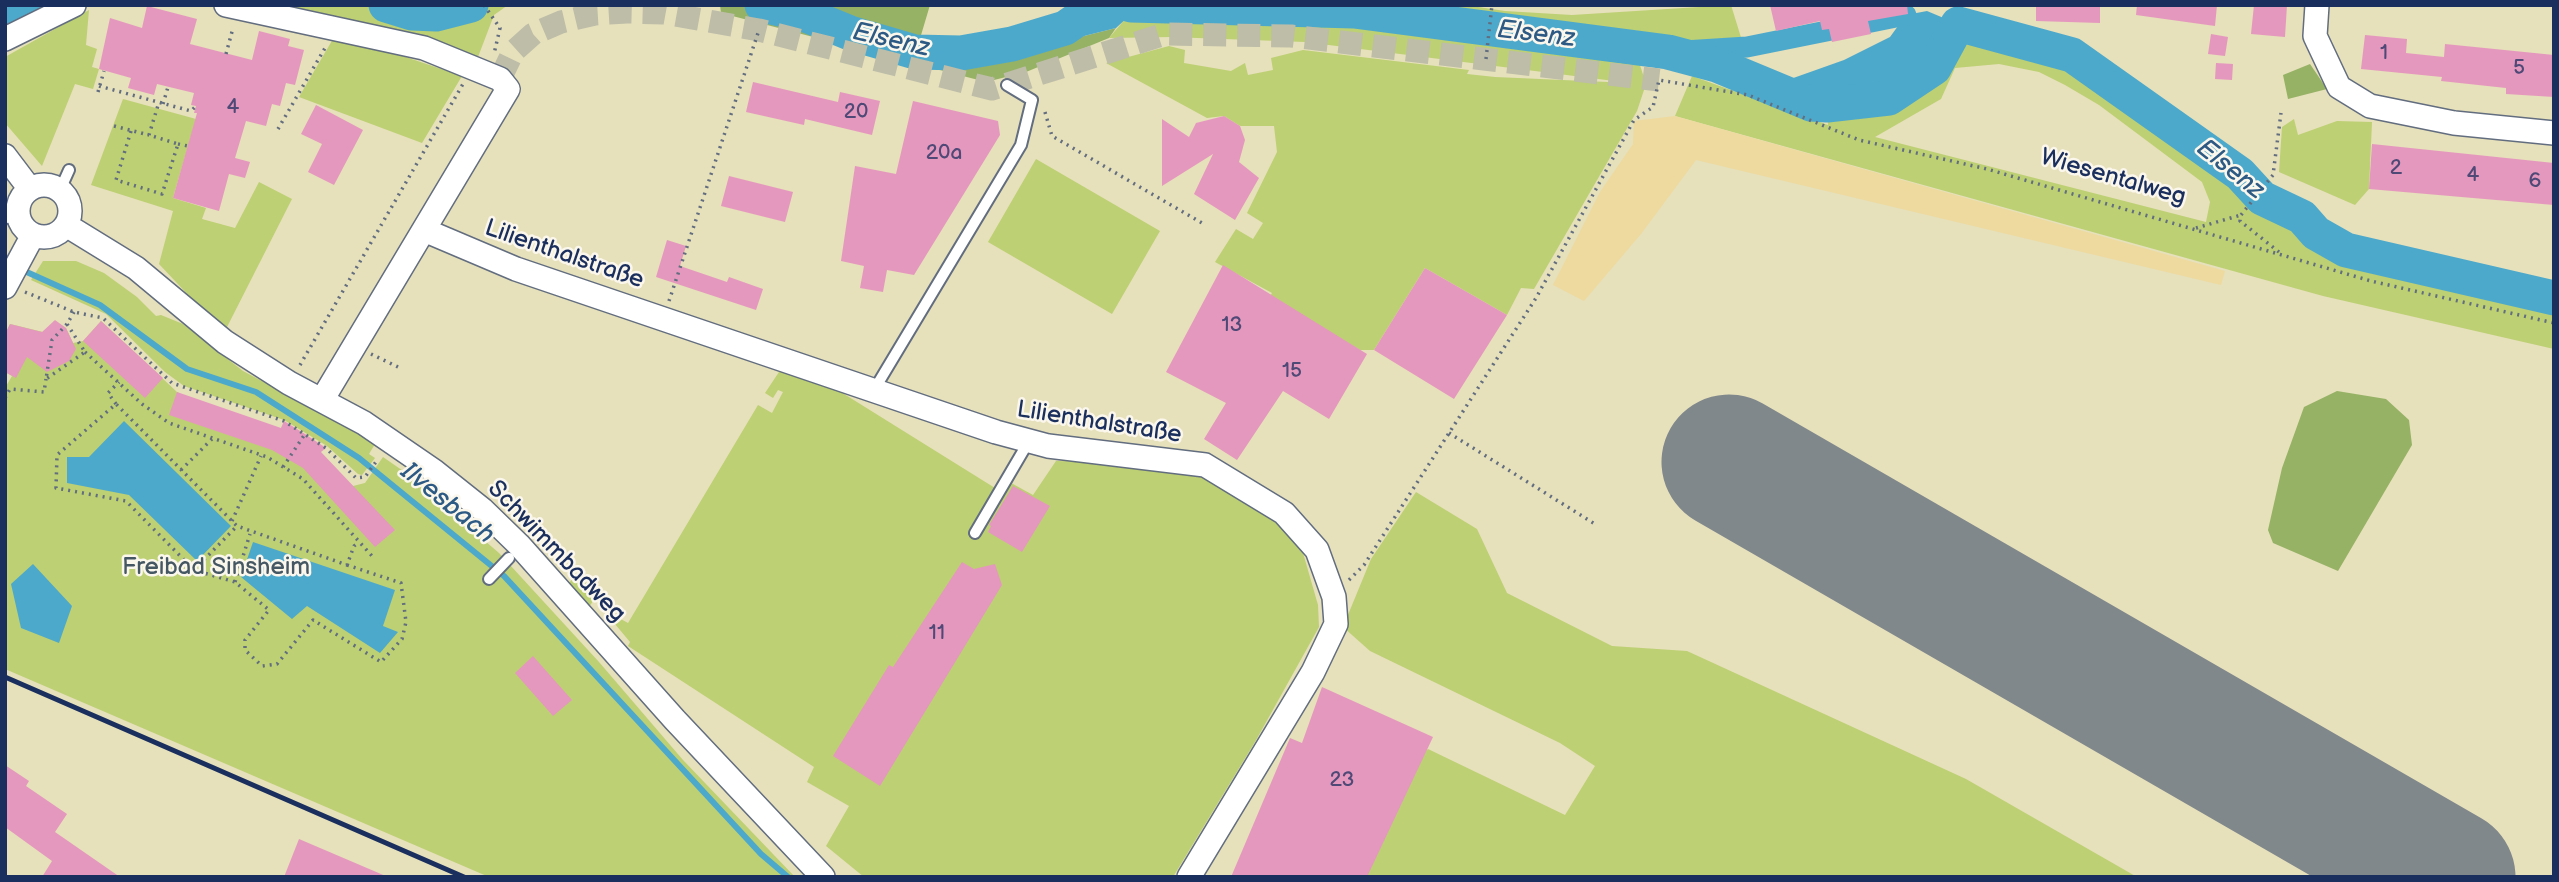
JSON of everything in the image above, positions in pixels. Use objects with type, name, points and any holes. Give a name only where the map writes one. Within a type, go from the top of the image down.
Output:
[{"type":"street","points":[[5,39],[74,5]]},
{"type":"street","points":[[2317,5],[2315,36],[2339,87],[2370,106],[2454,122],[2554,133]]},
{"type":"street","points":[[231,6],[399,41],[500,79],[508,89],[322,400]]},
{"type":"street","points":[[5,156],[30,189]]},
{"type":"street","points":[[64,180],[70,206],[66,225],[51,236],[33,235],[11,218],[20,198],[30,189],[64,180]]},
{"type":"street","name":"Schwimmbadweg","points":[[66,225],[136,268],[225,342],[407,452],[492,519],[823,877]]},
{"type":"street","name":"Lilienthalstraße","points":[[424,230],[516,269],[1029,441],[1205,466],[1284,513],[1317,550],[1334,597],[1336,624],[1313,672],[1189,877]]},
{"type":"street","points":[[14,280],[33,235]]},
{"type":"lane","points":[[874,390],[1021,145],[1032,100],[1007,85]]},
{"type":"lane","points":[[975,533],[1029,441]]},
{"type":"lane","points":[[489,579],[509,558]]},
{"type":"path","points":[[295,373],[472,68],[484,57],[494,55],[500,28],[484,5]]},
{"type":"path","points":[[226,54],[231,6]]},
{"type":"path","points":[[1486,60],[1492,6]]},
{"type":"path","points":[[664,318],[758,30]]},
{"type":"path","points":[[278,129],[331,37]]},
{"type":"path","points":[[98,92],[104,71]]},
{"type":"path","name":"Wiesentalweg","points":[[1449,433],[1536,299],[1634,120],[1653,107],[1659,80],[1748,95],[1859,140],[1987,169],[2371,281],[2554,323]]},
{"type":"path","points":[[99,86],[191,111],[196,106]]},
{"type":"path","points":[[149,135],[168,87]]},
{"type":"path","points":[[1032,100],[1043,105],[1052,136],[1202,223]]},
{"type":"path","points":[[2281,113],[2273,175],[2243,213],[2240,221],[2281,254]]},
{"type":"path","points":[[114,126],[188,146]]},
{"type":"path","points":[[131,131],[116,180],[163,194],[178,144]]},
{"type":"path","points":[[2195,228],[2243,213]]},
{"type":"path","points":[[14,280],[74,312],[103,318],[164,376],[182,388],[284,421],[326,448],[356,478],[365,477],[380,456]]},
{"type":"path","points":[[5,398],[9,389],[44,392],[52,340],[74,312]]},
{"type":"path","points":[[67,324],[85,352],[169,423],[261,456],[303,479],[372,556]]},
{"type":"path","points":[[355,347],[398,367]]},
{"type":"path","points":[[46,379],[85,352]]},
{"type":"path","points":[[116,404],[57,455],[56,488],[126,501],[194,570],[235,582],[269,610],[245,640],[245,650],[262,666],[277,664],[313,620],[381,662],[401,639],[406,622],[401,583],[250,533],[237,526],[116,404],[108,393],[119,382]]},
{"type":"path","points":[[1334,597],[1364,565],[1449,433],[1595,524]]},
{"type":"path","points":[[282,467],[306,434]]},
{"type":"path","points":[[181,470],[212,438]]},
{"type":"path","points":[[232,521],[261,456]]},
{"type":"path","points":[[194,570],[237,526]]},
{"type":"path","points":[[235,582],[250,533]]},
{"type":"path","points":[[347,565],[354,546],[359,542]]},
{"type":"green space","points":[[5,5],[53,5],[5,31]]},
{"type":"green space","points":[[282,5],[508,5],[494,15],[478,57],[427,37]]},
{"type":"green space","points":[[720,5],[930,5],[916,52],[961,53],[1012,44],[1076,38],[1116,28],[1109,38],[1026,72],[986,82],[721,13]]},
{"type":"green space","points":[[1137,5],[1465,5],[1505,11],[1572,15],[1731,5],[1743,44],[1633,43],[1646,84],[1637,111],[1534,289],[1521,288],[1507,315],[1425,268],[1374,350],[1360,350],[1269,298],[1272,293],[1215,262],[1236,229],[1253,239],[1263,223],[1247,213],[1277,152],[1274,126],[1240,126],[1224,116],[1207,118],[1106,63],[1169,46],[1185,50],[1184,63],[1231,71],[1245,63],[1248,75],[1273,70],[1271,58],[1303,50],[1469,70],[1467,74],[1495,77],[1630,83],[1305,42],[1171,37],[1109,38]]},
{"type":"green space","points":[[89,10],[86,45],[97,49],[92,67],[99,69],[93,89],[75,84],[42,166],[5,123],[5,57]]},
{"type":"green space","points":[[1962,22],[2017,30],[2075,51],[2131,77],[2243,165],[2349,237],[2451,269],[2554,292],[2554,349],[2323,296],[1675,116],[1692,76],[1828,125],[1827,105],[1889,98],[1934,68]],"holes":[[[1999,64],[2039,72],[2099,105],[2202,182],[2210,202],[2206,222],[1875,137],[1941,99],[1955,68]]]},
{"type":"green space","points":[[333,39],[379,48],[462,76],[422,143],[299,97]]},
{"type":"green space","points":[[2310,64],[2327,89],[2288,99],[2283,75]]},
{"type":"green space","points":[[123,99],[196,119],[173,198],[206,208],[202,219],[235,228],[259,182],[292,199],[226,329],[209,317],[159,264],[173,211],[91,185]]},
{"type":"green space","points":[[2294,119],[2298,135],[2337,121],[2372,122],[2369,189],[2355,205],[2279,172],[2282,127]]},
{"type":"green space","points":[[1036,159],[1160,231],[1112,314],[988,242]]},
{"type":"green space","points":[[43,261],[76,261],[104,273],[137,297],[156,316],[161,315],[183,324],[243,371],[388,448],[421,471],[417,476],[375,444],[369,454],[375,458],[362,475],[358,474],[327,446],[284,420],[184,386],[165,372],[106,314],[31,280]]},
{"type":"green space","name":"Freibad Sinsheim","points":[[54,321],[66,328],[73,343],[83,341],[101,321],[177,392],[353,486],[365,483],[383,457],[406,473],[499,553],[599,662],[683,760],[795,877],[489,877],[5,669],[5,388],[12,376],[5,372],[5,334],[10,324],[47,333]]},
{"type":"green space","points":[[781,369],[820,379],[995,488],[1002,478],[1033,495],[1056,461],[1117,462],[1187,469],[1257,506],[1299,539],[1318,605],[1319,627],[1255,742],[1173,877],[864,877],[826,846],[849,806],[807,782],[814,767],[628,646],[630,642],[615,624],[619,618],[628,623],[758,405],[772,413],[783,392],[778,390],[773,398],[765,393]]},
{"type":"green space","points":[[2337,391],[2386,399],[2409,420],[2412,445],[2338,571],[2273,543],[2268,530],[2282,468],[2304,407]]},
{"type":"green space","points":[[1416,492],[1477,529],[1507,593],[1612,646],[1687,651],[1966,779],[2137,877],[1252,877],[1428,749],[1565,815],[1595,766],[1560,743],[1370,651],[1343,627],[1371,559]]},
{"type":"green space","points":[[574,576],[599,592],[589,607],[568,585]]},
{"type":"sand","points":[[1675,116],[2225,271],[2221,285],[1696,160],[1641,234],[1584,301],[1553,285],[1600,192],[1633,144],[1634,121]]},
{"type":"water","points":[[1098,5],[1134,6],[1129,16],[1116,28],[1076,38],[1012,44],[1065,28]]},
{"type":"water","points":[[1927,11],[1958,24],[1934,68],[1889,98],[1811,104],[1768,87],[1844,60],[1890,37],[1906,15]]},
{"type":"water","points":[[124,421],[231,526],[197,561],[129,495],[67,483],[67,457],[89,457]]},
{"type":"water","points":[[253,542],[395,590],[383,626],[398,632],[380,653],[307,606],[292,619],[241,577]]},
{"type":"water","points":[[33,564],[72,606],[59,643],[21,628],[11,584]]},
{"type":"building","points":[[1770,5],[1907,5],[1908,14],[1868,21],[1871,34],[1832,42],[1829,29],[1822,30],[1820,21],[1776,31]]},
{"type":"building","points":[[2036,5],[2100,5],[2100,23],[2036,21]]},
{"type":"building","points":[[2137,5],[2217,5],[2215,26],[2136,15]]},
{"type":"building","points":[[2254,5],[2287,5],[2285,37],[2251,34]]},
{"type":"building","points":[[147,6],[197,19],[190,44],[252,60],[259,31],[290,39],[288,46],[304,50],[295,85],[286,83],[280,106],[272,104],[266,126],[246,121],[235,158],[250,162],[245,178],[229,174],[219,211],[173,198],[197,113],[194,113],[196,106],[191,105],[194,93],[157,84],[154,95],[128,88],[131,78],[99,69],[110,18],[142,28]]},
{"type":"building","points":[[2211,34],[2228,37],[2225,56],[2208,54]]},
{"type":"building","points":[[2365,35],[2407,39],[2406,53],[2444,57],[2445,44],[2554,55],[2554,97],[2506,94],[2506,88],[2441,81],[2442,77],[2361,69]]},
{"type":"building","points":[[2216,63],[2233,64],[2232,80],[2215,79]]},
{"type":"building","points":[[753,82],[838,102],[840,92],[880,101],[872,135],[805,119],[804,125],[746,112]]},
{"type":"building","points":[[913,101],[998,121],[1000,135],[914,275],[887,270],[883,292],[860,288],[864,266],[841,261],[855,166],[896,174]]},
{"type":"building","points":[[316,105],[363,130],[334,185],[308,172],[322,144],[301,134]]},
{"type":"building","points":[[1224,116],[1240,126],[1245,140],[1239,162],[1259,178],[1235,220],[1194,194],[1213,154],[1162,186],[1162,119],[1189,137],[1196,123]]},
{"type":"building","points":[[2372,144],[2554,163],[2554,205],[2369,189]]},
{"type":"building","points":[[729,176],[793,192],[785,222],[721,206]]},
{"type":"building","points":[[667,240],[686,246],[680,266],[727,282],[729,277],[763,289],[756,310],[656,277]]},
{"type":"building","points":[[1223,265],[1367,354],[1329,419],[1283,391],[1237,460],[1204,439],[1226,403],[1166,372]]},
{"type":"building","points":[[1425,268],[1507,315],[1454,399],[1374,350]]},
{"type":"building","points":[[55,320],[66,328],[76,349],[69,361],[47,372],[27,357],[16,378],[5,372],[5,334],[10,324],[42,332]]},
{"type":"building","points":[[101,321],[163,378],[145,398],[83,341]]},
{"type":"building","points":[[177,392],[281,428],[284,421],[305,434],[326,448],[321,452],[395,530],[375,547],[303,468],[272,450],[169,415]]},
{"type":"building","points":[[1013,486],[1050,506],[1022,552],[988,532],[991,526],[989,525]]},
{"type":"building","points":[[962,562],[974,569],[995,564],[1002,585],[880,786],[833,756],[889,665],[893,667]]},
{"type":"building","points":[[533,656],[572,700],[553,716],[515,673]]},
{"type":"building","points":[[1322,687],[1433,737],[1367,877],[1231,877],[1290,738],[1302,743]]},
{"type":"building","points":[[5,765],[29,781],[26,786],[67,814],[55,832],[120,877],[42,877],[52,861],[5,827]]},
{"type":"building","points":[[299,839],[388,877],[284,877]]},
{"type":"waterway","name":"Elsenz","points":[[5,18],[25,5]]},
{"type":"waterway","name":"Elsenz","points":[[386,5],[412,13],[436,14],[471,5]]},
{"type":"waterway","name":"Elsenz","points":[[762,5],[806,15],[850,33],[915,52],[961,53],[1012,44],[1065,28],[1098,5]]},
{"type":"waterway","name":"Elsenz","points":[[1131,5],[1354,11],[1668,52],[1717,65],[1811,104],[1827,105],[1889,98],[1934,68],[1958,24],[2072,55],[2240,174],[2262,198],[2302,217],[2316,233],[2346,250],[2554,298]]},
{"type":"waterway","points":[[1668,52],[1747,47],[1906,15]]},
{"type":"waterway","name":"Ilvesbach","points":[[20,269],[100,305],[187,369],[256,392],[359,458],[504,576],[761,854],[788,877]]},
{"type":"runway","points":[[1729,462],[2448,877]]},
{"type":"tunnel","points":[[500,79],[513,52],[533,34],[561,22],[595,14],[627,12],[664,13],[759,30],[992,89],[1165,34],[1291,36],[1659,80]]},
{"type":"railway","points":[[5,677],[464,877]]}]
